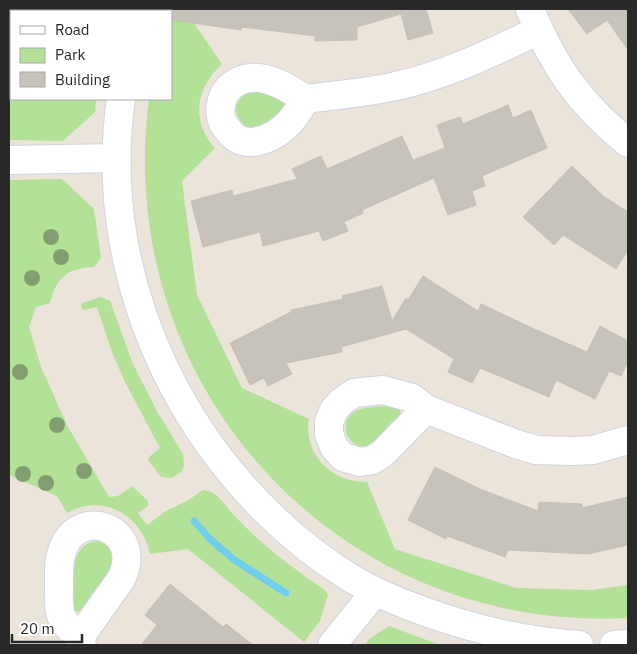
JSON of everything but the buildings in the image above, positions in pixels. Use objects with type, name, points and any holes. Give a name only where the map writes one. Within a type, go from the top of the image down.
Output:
[{"type":"street","points":[[305,99],[386,88],[416,81],[476,60],[535,19],[565,77],[577,95],[628,143]]},
{"type":"street","points":[[121,100],[116,158],[122,225],[130,274],[140,308],[156,350],[183,405],[206,440],[236,478],[288,532],[350,578],[375,592],[436,616],[481,630],[532,640],[579,645]]},
{"type":"street","points":[[9,160],[116,158]]},
{"type":"street","points":[[426,409],[536,450],[593,450],[628,440]]},
{"type":"street","points":[[332,645],[375,592]]},
{"type":"street","points":[[614,645],[628,644]]},
{"type":"green space","points":[[9,9],[109,9],[10,10],[10,100],[96,100],[95,112],[63,141],[9,140]]},
{"type":"green space","points":[[196,9],[194,23],[222,64],[206,83],[199,105],[202,126],[215,148],[182,181],[197,295],[242,388],[309,419],[308,432],[316,455],[332,472],[343,478],[367,482],[395,549],[516,588],[592,590],[628,585],[628,618],[523,612],[426,584],[339,536],[266,472],[208,394],[167,304],[147,205],[149,100],[172,100],[172,10],[160,10]]},
{"type":"green space","points":[[250,91],[274,96],[286,104],[285,108],[260,127],[246,127],[238,117],[236,108],[240,99]]},
{"type":"green space","points":[[62,179],[94,209],[101,258],[94,267],[77,269],[64,276],[56,287],[50,303],[36,307],[29,327],[41,367],[68,427],[109,497],[118,496],[132,486],[148,501],[148,506],[138,513],[147,525],[166,511],[187,501],[203,490],[212,492],[263,544],[322,588],[328,594],[320,621],[304,642],[188,549],[150,554],[146,540],[139,529],[119,511],[94,505],[80,507],[67,513],[57,496],[9,475],[9,180]]},
{"type":"green space","points":[[101,297],[110,301],[133,364],[158,413],[183,454],[184,466],[181,472],[172,478],[161,477],[148,460],[160,448],[125,382],[112,352],[97,307],[83,310],[81,305]]},
{"type":"green space","points":[[388,406],[397,407],[400,415],[375,442],[363,446],[357,445],[352,441],[346,430],[348,417],[362,409]]},
{"type":"green space","points":[[99,541],[112,552],[112,564],[105,578],[78,612],[73,608],[74,567],[81,549],[89,543]]},
{"type":"green space","points":[[389,626],[440,645],[365,645],[369,639]]},
{"type":"waterway","points":[[194,521],[210,539],[233,559],[286,593]]}]
